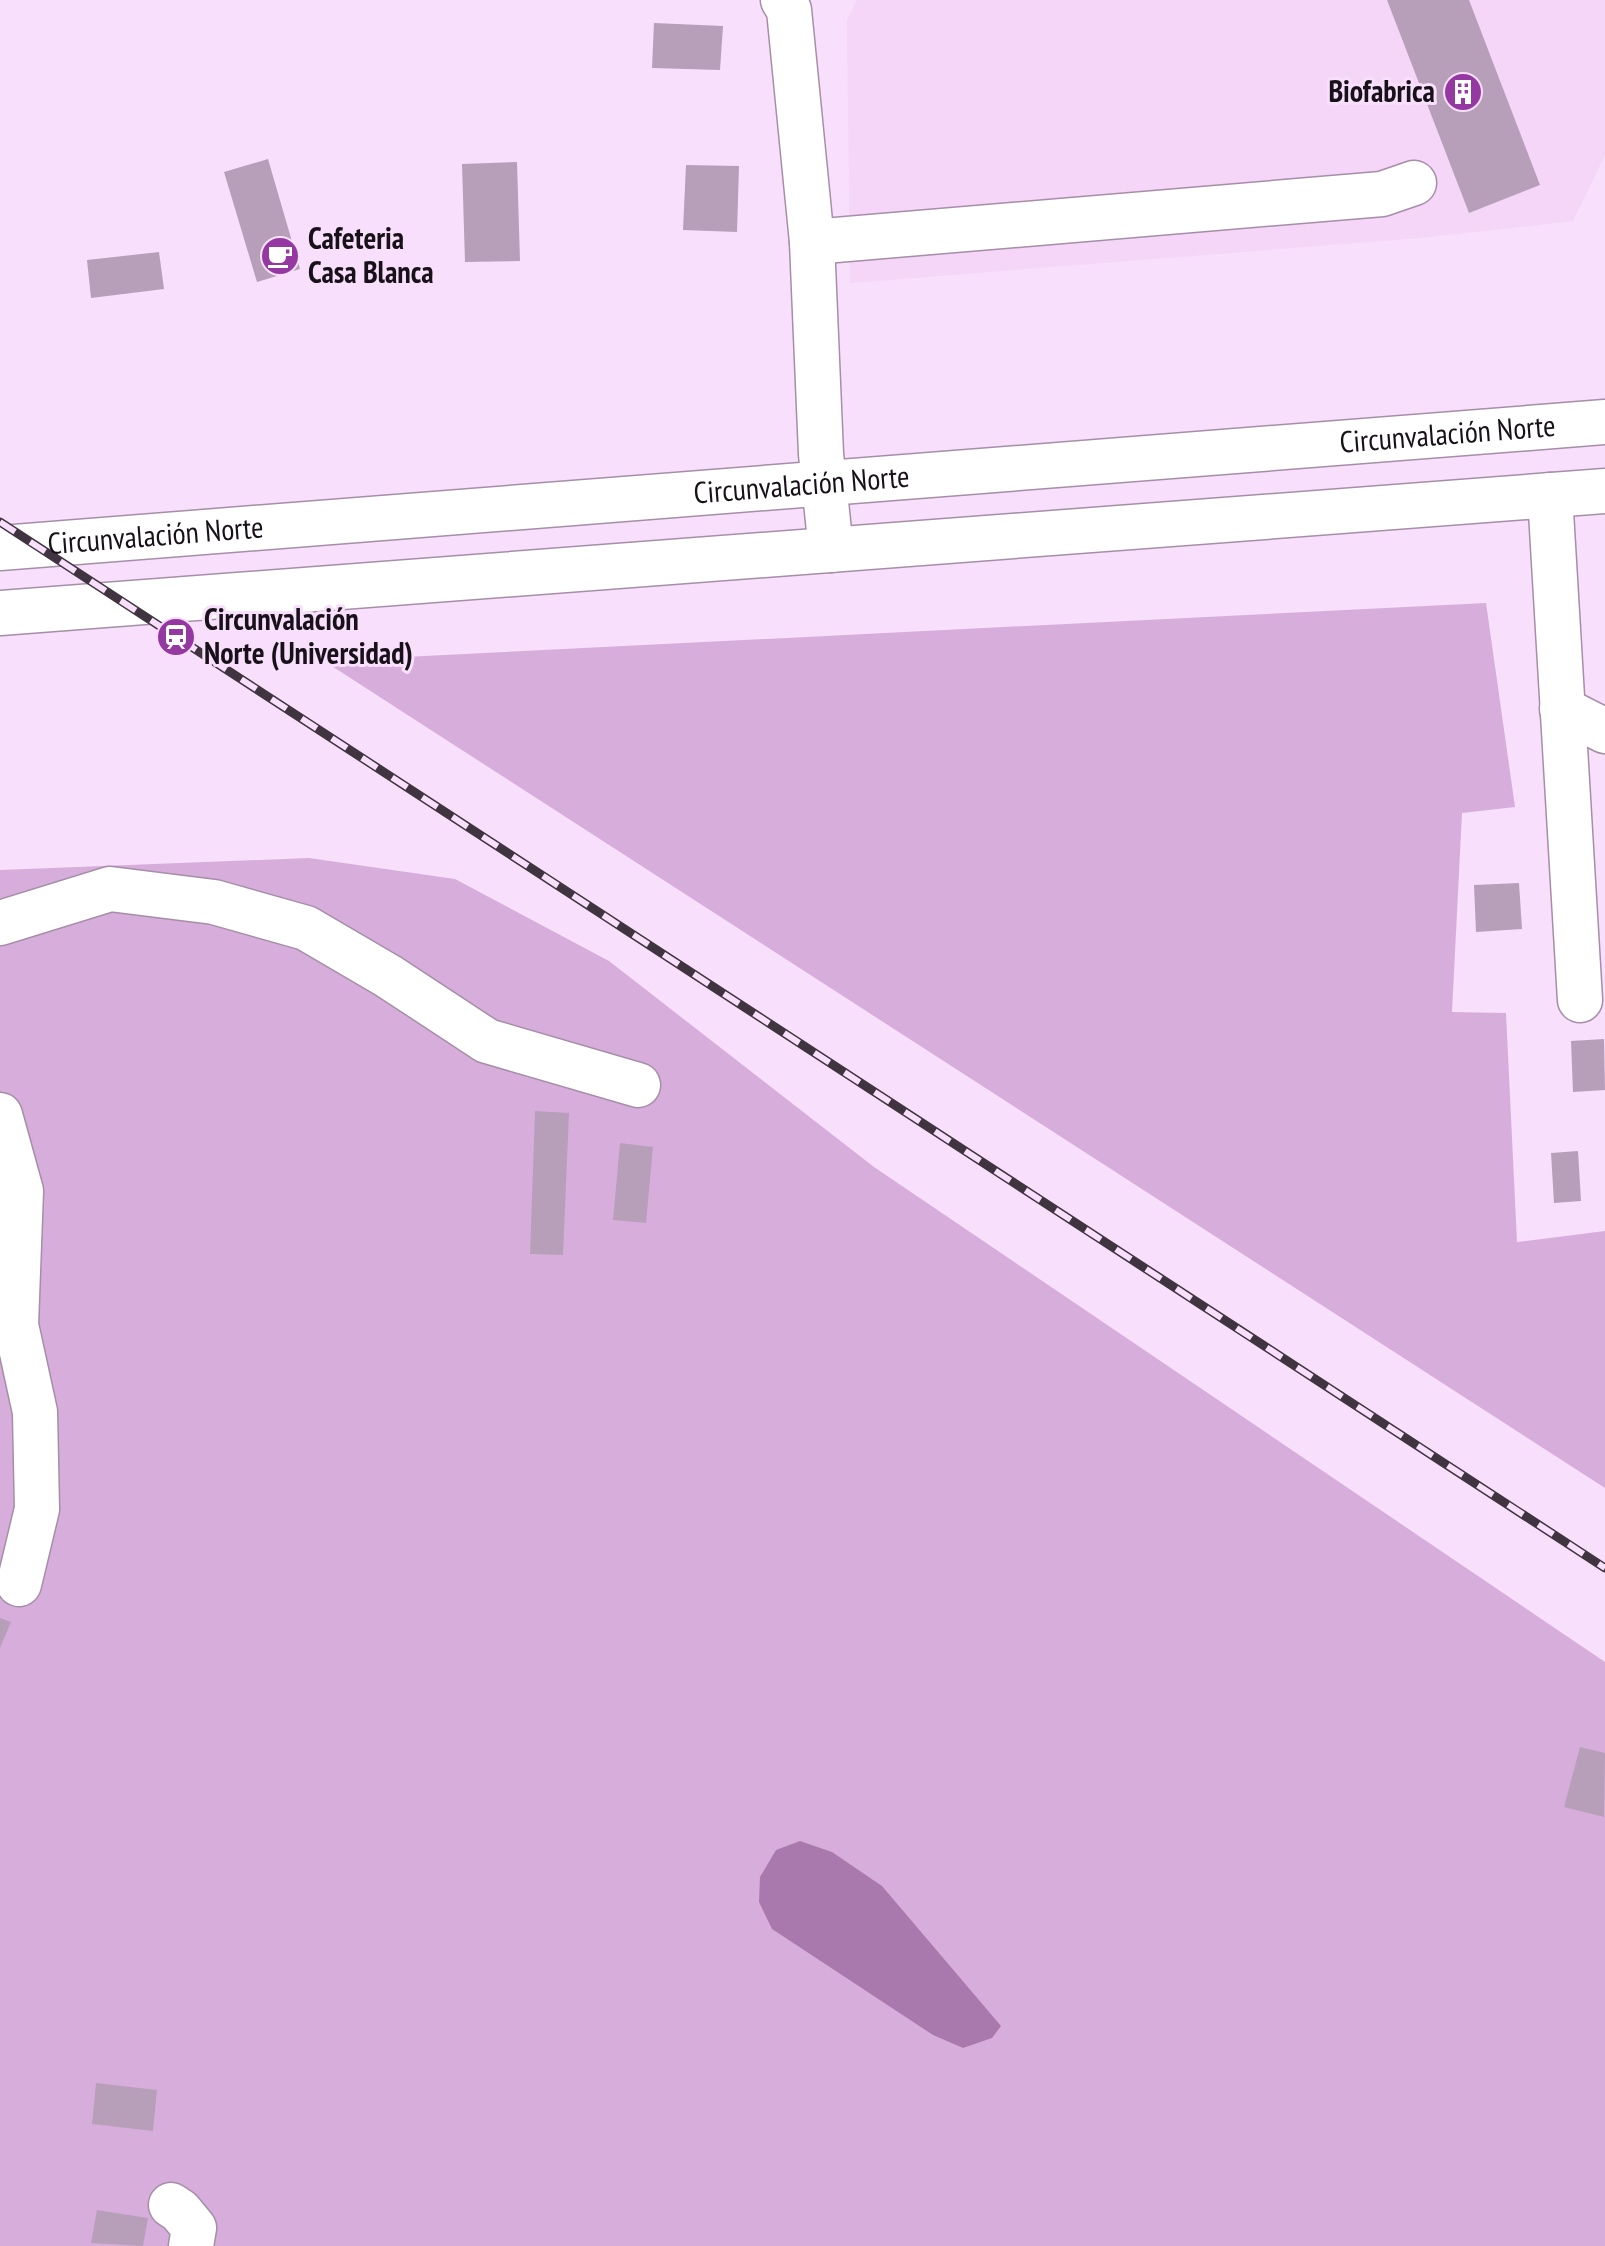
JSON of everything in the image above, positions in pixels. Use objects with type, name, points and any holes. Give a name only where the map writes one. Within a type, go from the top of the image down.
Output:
[{"type":"main road","points":[[783,0],[789,10],[812,242],[823,483],[831,550]]},
{"type":"main road","points":[[812,242],[1382,194],[1414,183]]},
{"type":"main road","name":"Circunvalación Norte","points":[[0,548],[1605,422]]},
{"type":"main road","points":[[0,613],[1605,491]]},
{"type":"main road","points":[[1550,495],[1580,1000]]},
{"type":"main road","points":[[1562,709],[1605,731]]},
{"type":"main road","points":[[0,923],[110,889],[214,902],[306,928],[388,976],[487,1041],[638,1085]]},
{"type":"main road","points":[[0,1115],[21,1191],[16,1325],[35,1412],[37,1509],[19,1584]]},
{"type":"main road","points":[[171,2205],[194,2228],[191,2246]]},
{"type":"shaded area","points":[[857,0],[1605,0],[1605,155],[1573,221],[1419,238],[850,283],[847,20]]},
{"type":"shaded area","points":[[1486,603],[1515,807],[1462,813],[1452,1012],[1506,1013],[1517,1242],[1605,1231],[1605,1488],[324,661]]},
{"type":"shaded area","points":[[309,858],[455,879],[609,961],[874,1167],[1605,1662],[1605,2246],[0,2246],[0,870]]},
{"type":"shaded area","points":[[800,1841],[832,1852],[882,1886],[1001,2026],[992,2038],[963,2048],[933,2035],[772,1929],[759,1902],[760,1877],[776,1850]]},
{"type":"building","name":"Biofabrica","points":[[1387,0],[1469,0],[1540,185],[1469,213]]},
{"type":"building","points":[[654,23],[723,26],[720,70],[652,68]]},
{"type":"building","points":[[268,159],[300,269],[257,282],[224,172]]},
{"type":"building","points":[[517,162],[520,261],[465,262],[462,164]]},
{"type":"building","points":[[686,165],[739,166],[737,232],[683,230]]},
{"type":"building","points":[[159,252],[164,289],[91,298],[87,260]]},
{"type":"building","points":[[1519,883],[1522,929],[1476,932],[1474,885]]},
{"type":"building","points":[[1604,1039],[1605,1090],[1573,1092],[1571,1041]]},
{"type":"building","points":[[535,1111],[569,1113],[563,1255],[530,1254]]},
{"type":"building","points":[[620,1143],[653,1147],[646,1223],[613,1220]]},
{"type":"building","points":[[1578,1151],[1581,1201],[1554,1203],[1551,1153]]},
{"type":"building","points":[[0,1618],[11,1622],[0,1648]]},
{"type":"building","points":[[1580,1747],[1605,1753],[1604,1817],[1564,1807]]},
{"type":"building","points":[[96,2083],[157,2090],[153,2131],[92,2124]]},
{"type":"building","points":[[97,2210],[148,2218],[143,2246],[91,2243]]},
{"type":"railway","points":[[0,522],[1605,1568]]},
{"type":"place","name":"Biofabrica","points":[[1463,92]]},
{"type":"place","name":"Cafeteria Casa Blanca","points":[[280,256]]},
{"type":"place","name":"Circunvalación Norte (Universidad)","points":[[176,637]]}]
